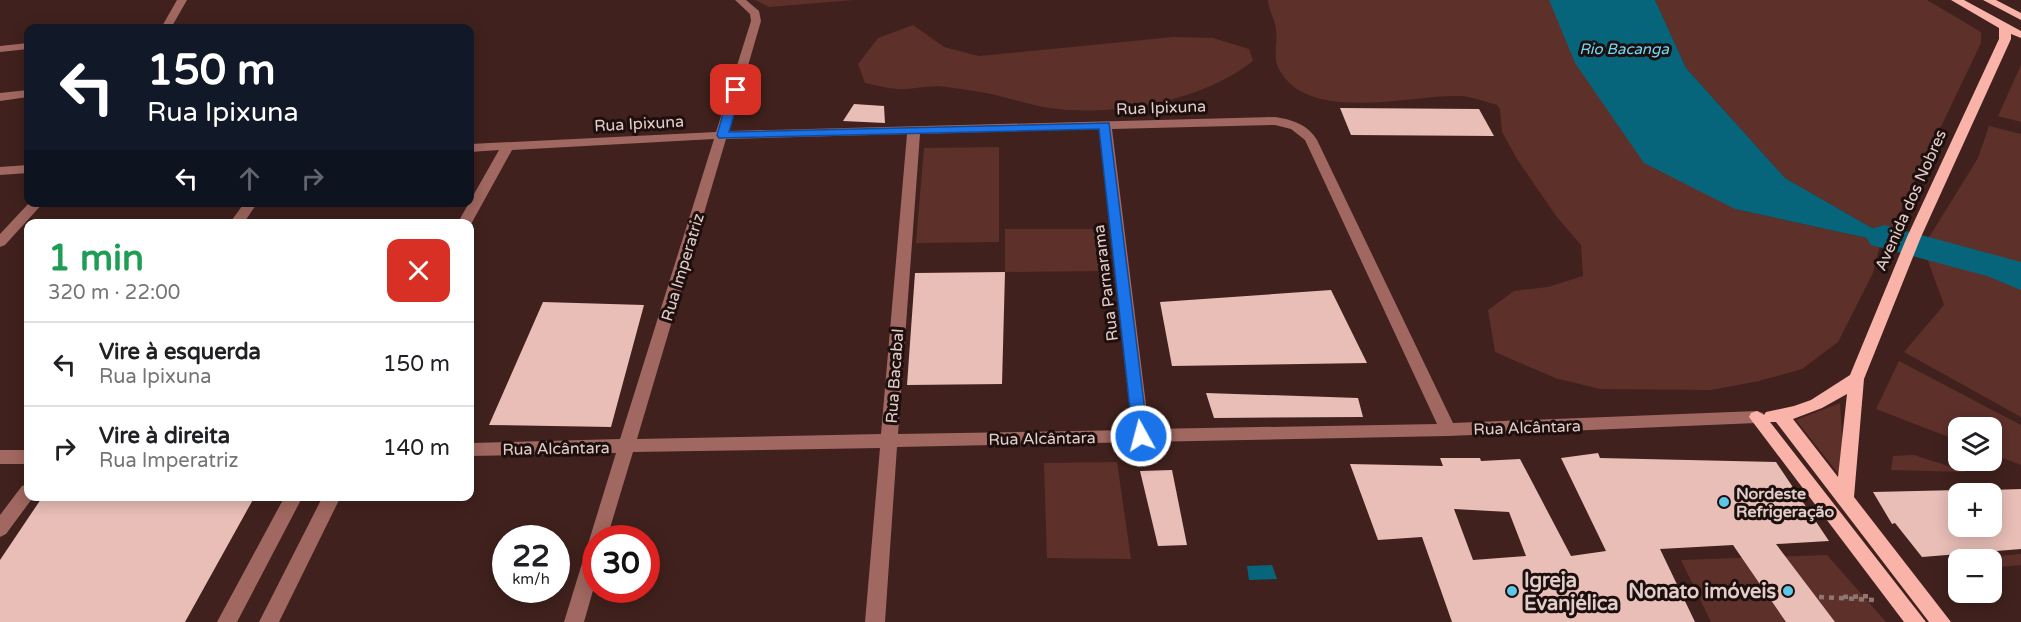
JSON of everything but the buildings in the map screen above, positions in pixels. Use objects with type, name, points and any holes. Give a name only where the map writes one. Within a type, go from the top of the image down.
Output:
[{"type":"main road","points":[[1956,0],[2005,33],[2021,36]]},
{"type":"main road","points":[[1988,0],[2021,17]]},
{"type":"main road","name":"Avenida dos Nobres","points":[[1845,498],[1856,379],[1904,260],[2005,33]]},
{"type":"main road","points":[[1757,417],[1781,416],[1810,408],[1825,401],[1856,379]]},
{"type":"main road","points":[[1781,416],[1941,622]]},
{"type":"main road","points":[[1757,417],[1916,622]]},
{"type":"street","points":[[168,24],[182,0]]},
{"type":"street","name":"Rua Imperatriz","points":[[602,525],[624,446],[723,135],[756,16],[740,0]]},
{"type":"street","points":[[0,49],[24,46]]},
{"type":"street","points":[[0,97],[24,94]]},
{"type":"street","name":"Rua Ipixuna","points":[[474,148],[723,135],[1275,121],[1288,123],[1306,132],[1448,430]]},
{"type":"street","name":"Rua Parnarama","points":[[1105,126],[1141,436]]},
{"type":"street","name":"Rua Bacabal","points":[[875,622],[914,130]]},
{"type":"street","points":[[474,206],[508,146]]},
{"type":"street","points":[[0,171],[24,169]]},
{"type":"street","points":[[0,242],[34,207]]},
{"type":"street","name":"Rua Alcântara","points":[[474,449],[1448,430],[1757,417]]},
{"type":"street","points":[[0,457],[24,457]]},
{"type":"street","points":[[0,529],[24,497]]},
{"type":"street","points":[[227,622],[291,501]]},
{"type":"street","points":[[269,622],[330,501]]},
{"type":"street","points":[[573,622],[582,592]]},
{"type":"path","points":[[1881,596],[1819,597],[1876,600],[1881,608]]},
{"type":"shaded area","points":[[755,0],[854,0],[769,7]]},
{"type":"shaded area","points":[[1268,0],[1549,0],[1735,209],[1881,241],[1873,273],[1838,342],[1802,369],[1759,381],[1711,390],[1600,389],[1555,378],[1495,352],[1488,310],[1514,291],[1548,287],[1583,276],[1581,245],[1556,216],[1517,159],[1502,132],[1500,109],[1497,105],[1461,96],[1363,103],[1338,102],[1314,97],[1294,87],[1280,71],[1276,56],[1276,27]]},
{"type":"shaded area","points":[[1655,0],[1927,0],[1981,32],[1981,43],[1892,229],[1884,235],[1785,178],[1686,68]]},
{"type":"shaded area","points":[[913,25],[944,47],[979,56],[1173,37],[1213,38],[1249,49],[1253,61],[1208,87],[1183,96],[1128,108],[1101,110],[1049,108],[983,92],[947,87],[897,89],[865,83],[858,64],[878,38]]},
{"type":"shaded area","points":[[2021,65],[2021,122],[1998,116]]},
{"type":"shaded area","points":[[1989,126],[2021,134],[2021,417],[1904,352],[1944,305],[1923,247],[1978,158]]},
{"type":"shaded area","points":[[999,147],[999,242],[916,243],[924,148]]},
{"type":"shaded area","points":[[1005,229],[1095,229],[1102,271],[1005,272]]},
{"type":"shaded area","points":[[1899,361],[2021,425],[2021,465],[2002,458],[2002,417],[1948,417],[1948,437],[1876,409]]},
{"type":"shaded area","points":[[1840,403],[1845,482],[1796,420]]},
{"type":"shaded area","points":[[1914,455],[1948,466],[1948,471],[1967,472],[1891,470],[1893,456]]},
{"type":"shaded area","points":[[1117,462],[1131,559],[1047,558],[1044,463]]},
{"type":"shaded area","points":[[2021,554],[2021,565],[2002,567],[2002,556]]},
{"type":"shaded area","points":[[1827,555],[1886,622],[1711,622],[1681,560]]},
{"type":"water","name":"Rio Bacanga","points":[[1549,0],[1655,0],[1686,68],[1785,178],[1884,235],[1881,241],[1735,209],[1644,163],[1575,63]]},
{"type":"water","points":[[1272,565],[1277,579],[1249,580],[1247,566]]},
{"type":"waterway","points":[[1884,237],[2000,267],[2021,277]]},
{"type":"place","name":"Nordeste Refrigeração","points":[[1724,502]]},
{"type":"place","name":"Igreja Evanjélica","points":[[1512,591]]},
{"type":"place","name":"Nonato imóveis","points":[[1788,591]]},
{"type":"route","points":[[736,90],[723,135],[1105,126],[1141,436]]}]
